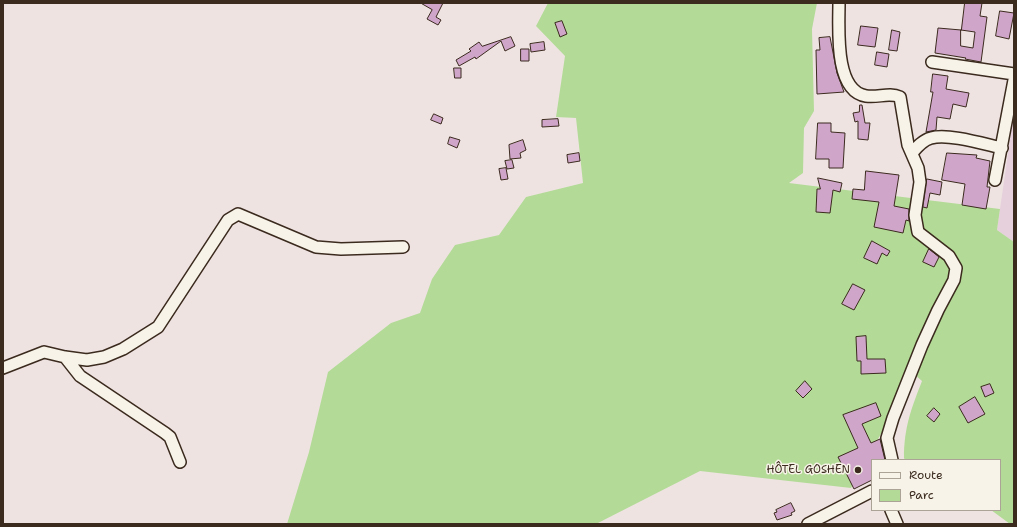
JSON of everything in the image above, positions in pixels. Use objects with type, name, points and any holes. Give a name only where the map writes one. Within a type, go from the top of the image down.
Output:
[{"type":"street","points":[[839,3],[842,67],[847,82],[855,93],[867,97],[894,94],[900,97],[905,134],[918,168],[920,182],[915,216],[918,232],[949,256],[956,268],[954,280],[922,345],[893,418],[888,438],[892,459]]},
{"type":"street","points":[[932,62],[1014,74]]},
{"type":"street","points":[[995,180],[1014,80]]},
{"type":"street","points":[[912,153],[924,141],[932,137],[948,137],[1002,148]]},
{"type":"street","points":[[3,368],[44,352],[64,358],[87,360],[104,357],[123,349],[158,328],[228,220],[238,214],[316,247],[341,249],[403,247]]},
{"type":"street","points":[[64,358],[80,376],[170,437],[180,462]]},
{"type":"street","points":[[808,524],[870,493]]},
{"type":"street","points":[[891,511],[897,524]]},
{"type":"shaded area","points":[[1014,112],[1014,242],[997,230]]},
{"type":"green space","points":[[548,3],[817,3],[812,29],[814,111],[804,128],[803,173],[789,183],[1000,209],[997,230],[1014,242],[1014,524],[1010,524],[992,511],[1001,511],[1001,459],[904,459],[905,437],[911,410],[922,381],[914,374],[851,488],[700,471],[596,524],[287,524],[309,452],[328,372],[391,323],[420,313],[432,279],[455,245],[499,235],[526,197],[583,183],[576,118],[556,117],[565,56],[536,26]]},
{"type":"building","points":[[421,3],[443,3],[436,17],[441,20],[438,25],[427,19],[432,10]]},
{"type":"building","points":[[965,3],[982,3],[980,16],[987,17],[981,62],[935,53],[938,28],[961,30]],"holes":[[[961,30],[975,32],[973,48],[961,46]]]},
{"type":"building","points":[[1000,11],[1014,13],[1009,39],[996,36]]},
{"type":"building","points":[[562,21],[567,34],[560,37],[555,23]]},
{"type":"building","points":[[861,26],[878,28],[875,47],[858,45]]},
{"type":"building","points":[[892,30],[900,32],[897,51],[889,50]]},
{"type":"building","points":[[511,37],[515,46],[505,51],[501,41],[476,59],[475,57],[459,66],[456,60],[471,51],[469,49],[479,42],[482,46]]},
{"type":"building","points":[[830,37],[837,73],[844,92],[817,94],[816,50],[820,50],[819,38]]},
{"type":"building","points":[[544,42],[545,50],[531,52],[530,44]]},
{"type":"building","points":[[521,49],[529,49],[529,61],[521,61]]},
{"type":"building","points":[[877,52],[889,54],[887,67],[875,65]]},
{"type":"building","points":[[454,68],[461,68],[461,78],[455,78]]},
{"type":"building","points":[[933,74],[948,76],[946,89],[969,93],[966,107],[953,104],[950,119],[937,117],[936,130],[926,132],[933,92],[931,92]]},
{"type":"building","points":[[860,105],[862,105],[865,123],[870,123],[868,140],[858,139],[858,121],[855,122],[853,113],[859,112]]},
{"type":"building","points":[[434,114],[443,118],[441,124],[431,120]]},
{"type":"building","points":[[558,119],[559,126],[542,127],[542,120]]},
{"type":"building","points":[[818,123],[831,123],[831,132],[845,133],[843,168],[829,168],[829,159],[816,159]]},
{"type":"building","points":[[450,137],[460,140],[457,148],[448,144]]},
{"type":"building","points":[[523,140],[526,150],[520,153],[521,158],[510,159],[509,145]]},
{"type":"building","points":[[579,153],[580,161],[568,163],[567,155]]},
{"type":"building","points":[[947,153],[977,155],[976,158],[990,161],[987,187],[990,187],[986,209],[962,205],[965,184],[942,180]]},
{"type":"building","points":[[512,160],[514,168],[507,169],[505,161]]},
{"type":"building","points":[[506,168],[508,179],[501,180],[499,169]]},
{"type":"building","points":[[866,171],[899,175],[894,206],[909,209],[909,221],[906,220],[903,233],[874,227],[879,202],[852,199],[853,189],[864,190]]},
{"type":"building","points":[[818,178],[842,183],[840,192],[833,190],[830,213],[816,212],[817,189],[820,189]]},
{"type":"building","points":[[927,179],[942,182],[940,195],[930,193],[927,208],[923,207]]},
{"type":"building","points":[[872,241],[890,251],[887,256],[882,253],[877,264],[864,258]]},
{"type":"building","points":[[929,249],[939,257],[934,267],[923,262]]},
{"type":"building","points":[[853,284],[865,290],[854,310],[842,304]]},
{"type":"building","points":[[866,336],[867,359],[885,359],[886,373],[861,374],[861,361],[857,361],[856,337]]},
{"type":"building","points":[[805,381],[812,389],[803,398],[796,391]]},
{"type":"building","points":[[990,384],[994,393],[985,397],[981,387]]},
{"type":"building","points":[[975,397],[985,414],[968,423],[959,407]]},
{"type":"building","points":[[876,403],[881,416],[862,424],[871,443],[880,439],[885,459],[871,459],[871,480],[854,489],[838,457],[858,448],[843,415]]},
{"type":"building","points":[[934,408],[940,414],[934,422],[927,416]]},
{"type":"building","points":[[791,503],[795,511],[791,513],[792,515],[777,520],[774,513],[777,512],[776,510]]},
{"type":"place","name":"HÔTEL GOSHEN","points":[[858,470]]}]
